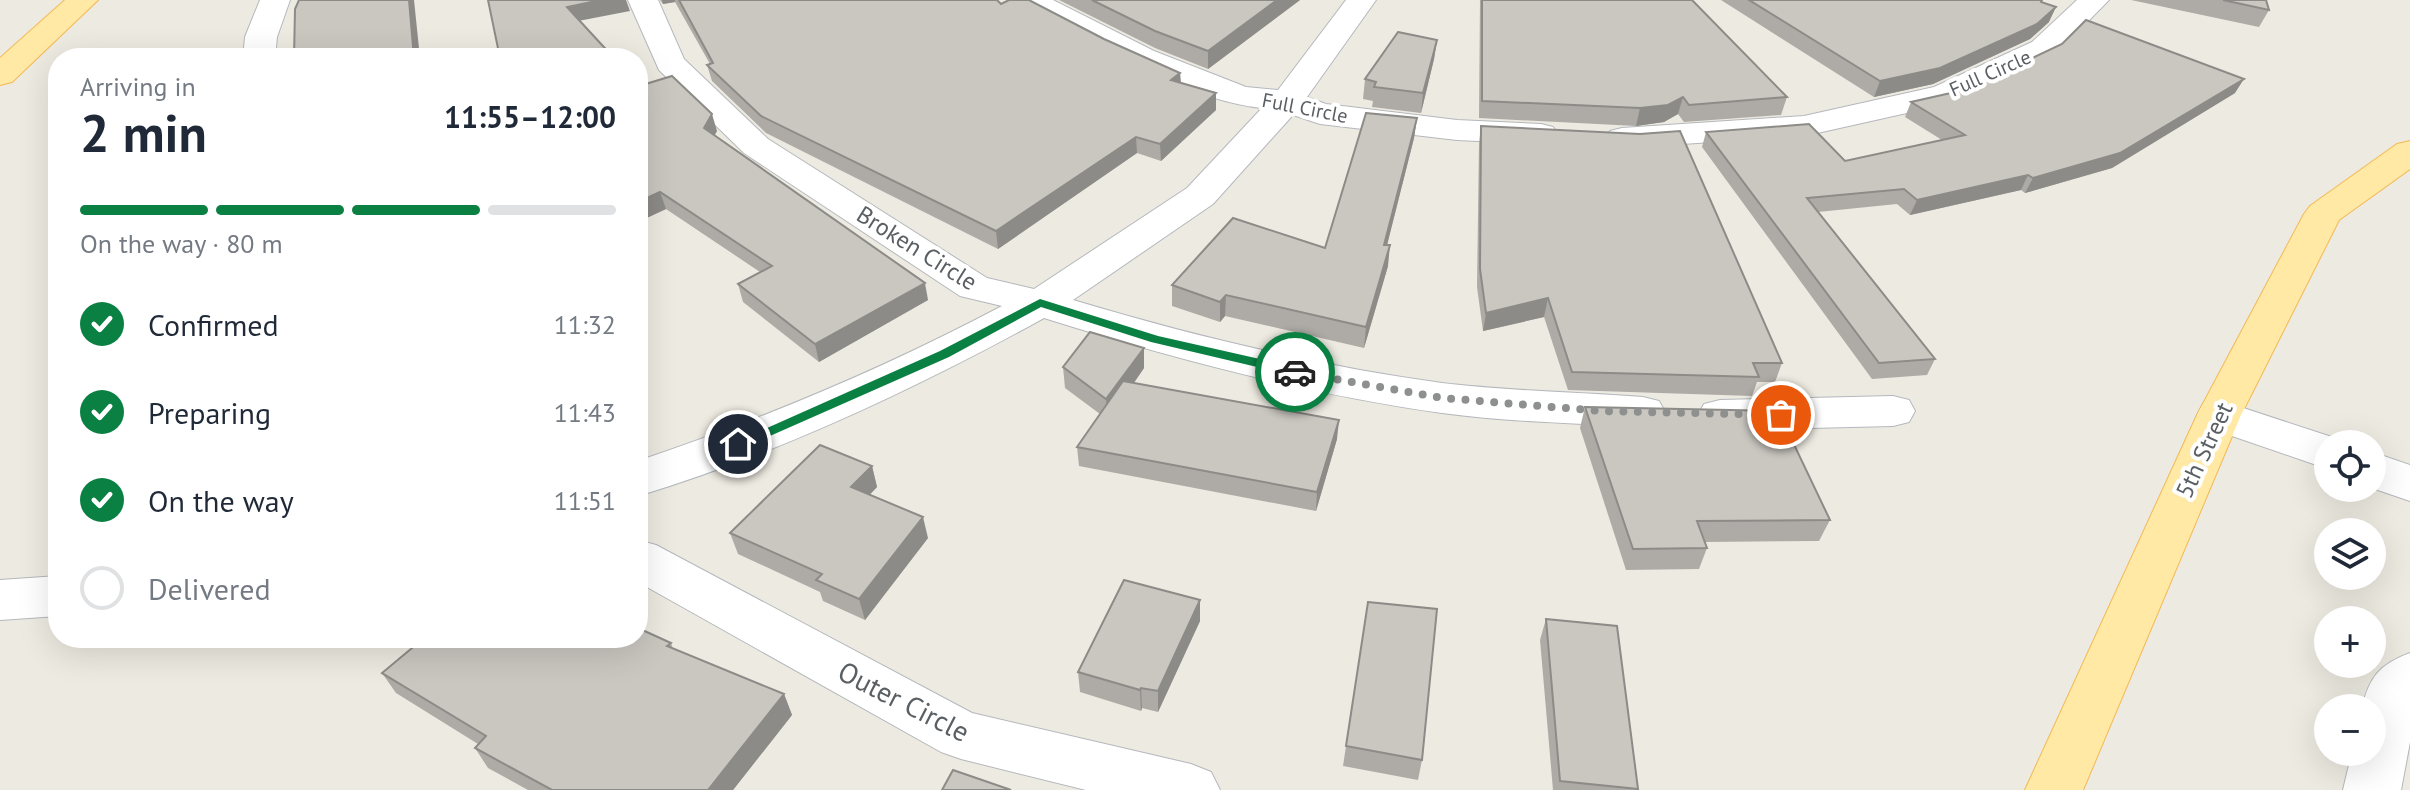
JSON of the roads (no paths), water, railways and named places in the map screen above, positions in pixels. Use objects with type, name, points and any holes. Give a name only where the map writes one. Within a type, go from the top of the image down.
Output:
[{"type":"main road","points":[[0,75],[83,0]]},
{"type":"main road","name":"5th Street","points":[[2054,790],[2219,415],[2323,214],[2410,152]]},
{"type":"street","points":[[260,48],[275,0]]},
{"type":"street","name":"Broken Circle","points":[[643,0],[670,63],[756,146],[974,287],[1040,303],[1156,339],[1276,368],[1443,398],[1601,411],[1737,415],[1893,411]]},
{"type":"street","name":"Full Circle","points":[[1030,0],[1143,58],[1240,96],[1287,101],[1320,114],[1457,130],[1636,139],[1804,126],[1944,95],[2043,49],[2094,0]]},
{"type":"street","points":[[648,476],[738,444],[945,354],[1040,303],[1200,196],[1287,101],[1361,0]]},
{"type":"street","points":[[2219,415],[2314,448]]},
{"type":"street","points":[[2386,475],[2410,484]]},
{"type":"street","name":"Outer Circle","points":[[648,564],[961,735],[1191,790]]},
{"type":"street","points":[[0,600],[48,597]]},
{"type":"street","points":[[2372,790],[2393,689],[2410,676]]}]
